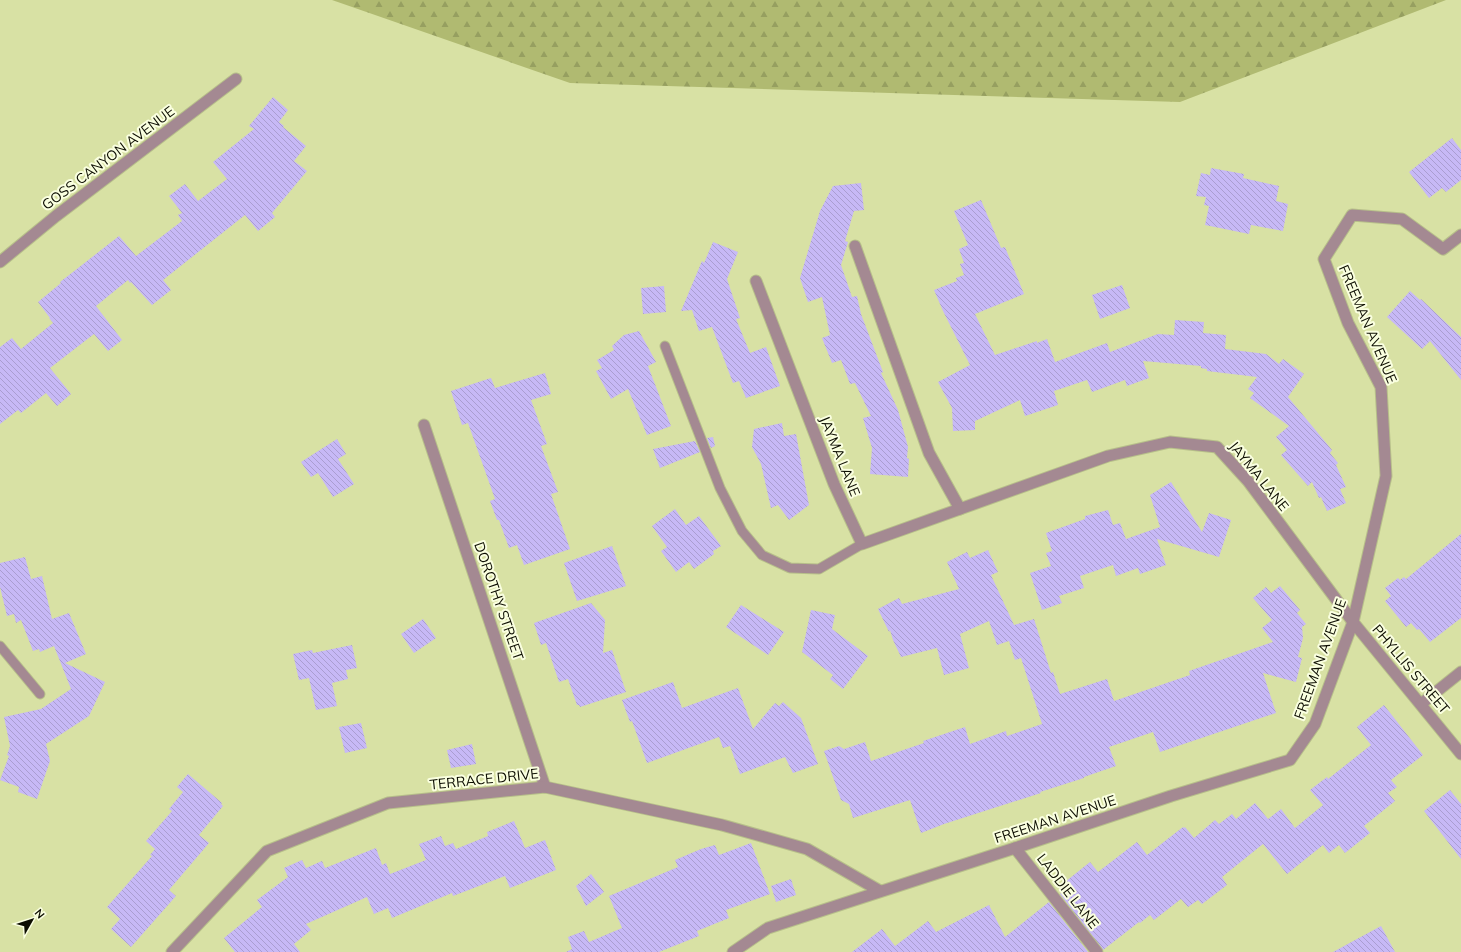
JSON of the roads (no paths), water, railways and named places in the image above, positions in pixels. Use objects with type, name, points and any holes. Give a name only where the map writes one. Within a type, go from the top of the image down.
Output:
[{"type":"street","name":"GOSS CANYON AVENUE","points":[[0,262],[56,216],[236,79]]},
{"type":"street","name":"FREEMAN AVENUE","points":[[732,952],[768,928],[1171,796],[1290,760],[1315,724],[1353,622],[1386,476],[1381,386],[1348,323],[1324,259],[1352,215],[1402,219],[1443,249],[1461,235]]},
{"type":"street","points":[[855,246],[929,454],[960,509]]},
{"type":"street","name":"JAYMA LANE","points":[[756,281],[834,484],[862,544],[1108,456],[1170,442],[1217,447],[1248,482],[1353,622]]},
{"type":"street","name":"DOROTHY STREET","points":[[424,425],[545,787]]},
{"type":"street","name":"PHYLLIS STREET","points":[[1353,622],[1461,754]]},
{"type":"street","points":[[1421,704],[1461,672]]},
{"type":"street","name":"TERRACE DRIVE","points":[[172,952],[268,851],[388,803],[545,787],[722,825],[807,849],[880,891]]},
{"type":"street","name":"LADDIE LANE","points":[[1015,848],[1097,952]]},
{"type":"lane","points":[[665,346],[720,488],[742,530],[762,555],[790,568],[819,569],[862,544]]},
{"type":"lane","points":[[0,646],[40,694]]}]
